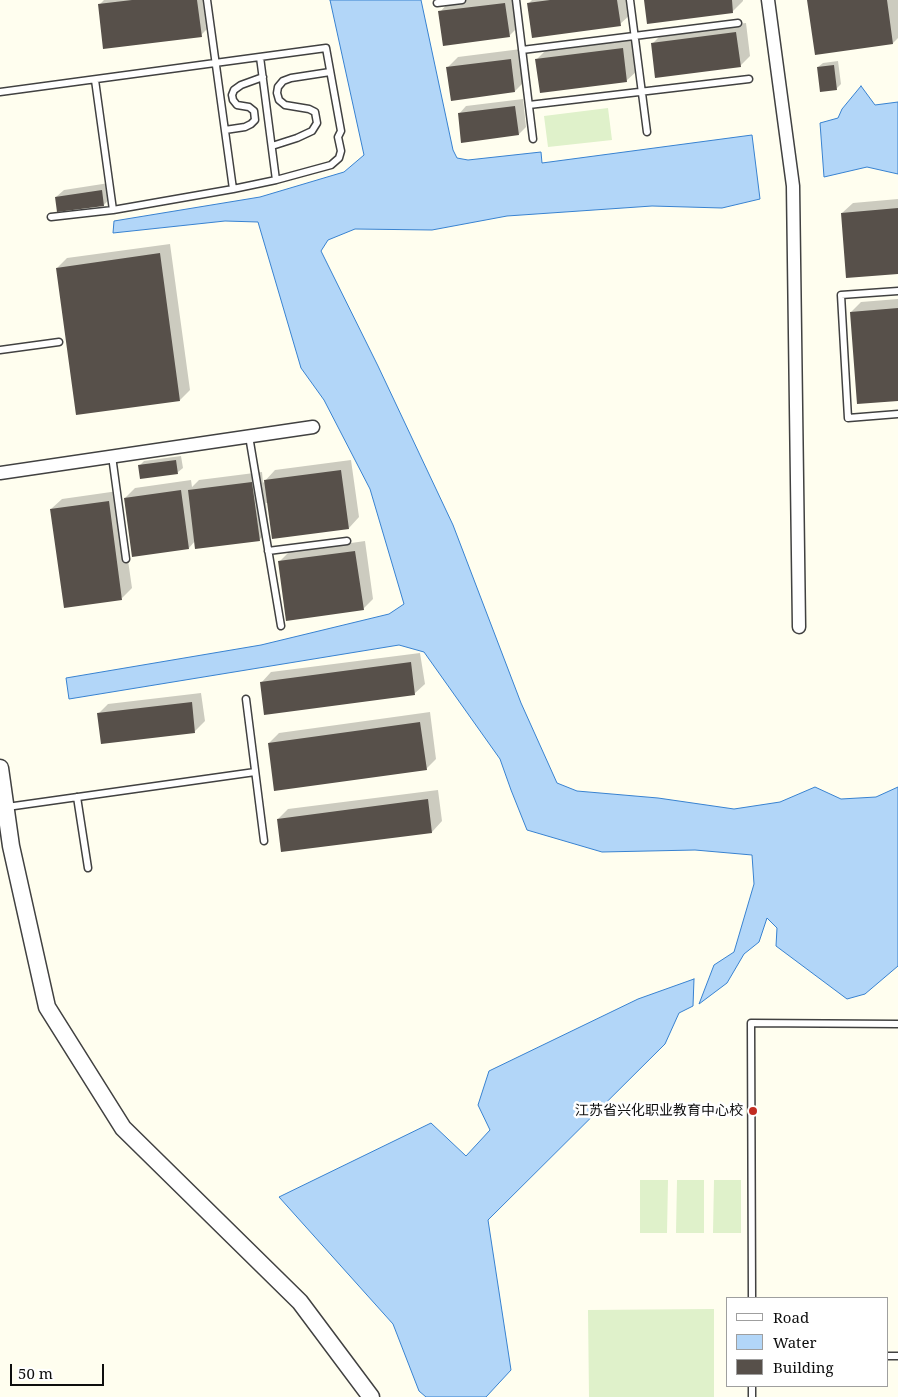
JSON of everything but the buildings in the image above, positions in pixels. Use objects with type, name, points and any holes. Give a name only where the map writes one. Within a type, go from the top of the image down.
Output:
[{"type":"street","points":[[768,0],[792,186],[799,628]]},
{"type":"street","points":[[0,473],[313,427]]},
{"type":"street","points":[[0,768],[8,847],[47,1007],[122,1128],[300,1302],[371,1397]]},
{"type":"lane","points":[[207,0],[233,189]]},
{"type":"lane","points":[[437,3],[462,0]]},
{"type":"lane","points":[[516,0],[533,139]]},
{"type":"lane","points":[[630,0],[647,132]]},
{"type":"lane","points":[[522,50],[738,23]]},
{"type":"lane","points":[[0,92],[326,48],[341,131],[338,137],[342,151],[339,158],[331,165],[233,189],[113,210],[51,216]]},
{"type":"lane","points":[[260,57],[276,180]]},
{"type":"lane","points":[[272,146],[312,131],[317,123],[315,112],[309,109],[285,105],[279,100],[278,87],[283,81],[291,78],[330,72]]},
{"type":"lane","points":[[225,130],[245,127],[254,120],[254,111],[249,107],[237,105],[232,95],[234,90],[241,85],[263,77]]},
{"type":"lane","points":[[529,105],[749,79]]},
{"type":"lane","points":[[95,80],[113,210]]},
{"type":"lane","points":[[898,291],[841,295],[848,418],[898,414]]},
{"type":"lane","points":[[0,350],[59,342]]},
{"type":"lane","points":[[250,436],[281,626]]},
{"type":"lane","points":[[112,456],[126,559]]},
{"type":"lane","points":[[268,551],[346,541]]},
{"type":"lane","points":[[246,699],[264,841]]},
{"type":"lane","points":[[5,807],[255,772]]},
{"type":"lane","points":[[77,797],[88,868]]},
{"type":"lane","points":[[752,1297],[751,1023],[898,1024]]},
{"type":"green space","points":[[608,108],[612,140],[548,147],[544,116]]},
{"type":"green space","points":[[640,1180],[668,1180],[667,1233],[640,1233]]},
{"type":"green space","points":[[677,1180],[704,1180],[704,1233],[676,1233]]},
{"type":"green space","points":[[714,1180],[741,1180],[741,1233],[713,1233]]},
{"type":"green space","points":[[714,1309],[714,1397],[589,1397],[588,1310]]},
{"type":"water","points":[[330,0],[421,0],[453,150],[457,158],[468,160],[541,152],[542,163],[752,135],[760,199],[722,208],[652,206],[507,216],[432,230],[355,229],[328,240],[321,251],[453,525],[521,703],[557,783],[577,791],[658,798],[734,809],[780,802],[815,787],[841,799],[876,797],[898,787],[898,966],[865,994],[847,999],[776,946],[777,928],[767,918],[759,942],[744,954],[727,983],[699,1004],[714,965],[734,952],[754,884],[752,855],[695,850],[602,852],[527,830],[500,759],[424,652],[399,645],[69,699],[66,678],[261,645],[389,614],[404,604],[370,489],[324,400],[301,368],[258,222],[225,221],[113,233],[114,221],[260,197],[344,172],[364,155]]},
{"type":"water","points":[[861,86],[875,105],[898,102],[898,174],[867,167],[824,177],[820,123],[838,118],[842,109]]},
{"type":"water","points":[[694,979],[693,1006],[679,1013],[665,1044],[488,1220],[511,1370],[486,1397],[426,1397],[419,1391],[393,1324],[279,1197],[431,1123],[466,1156],[490,1130],[478,1105],[489,1071],[638,999]]},
{"type":"place","name":"江苏省兴化职业教育中心校","points":[[753,1111]]}]
